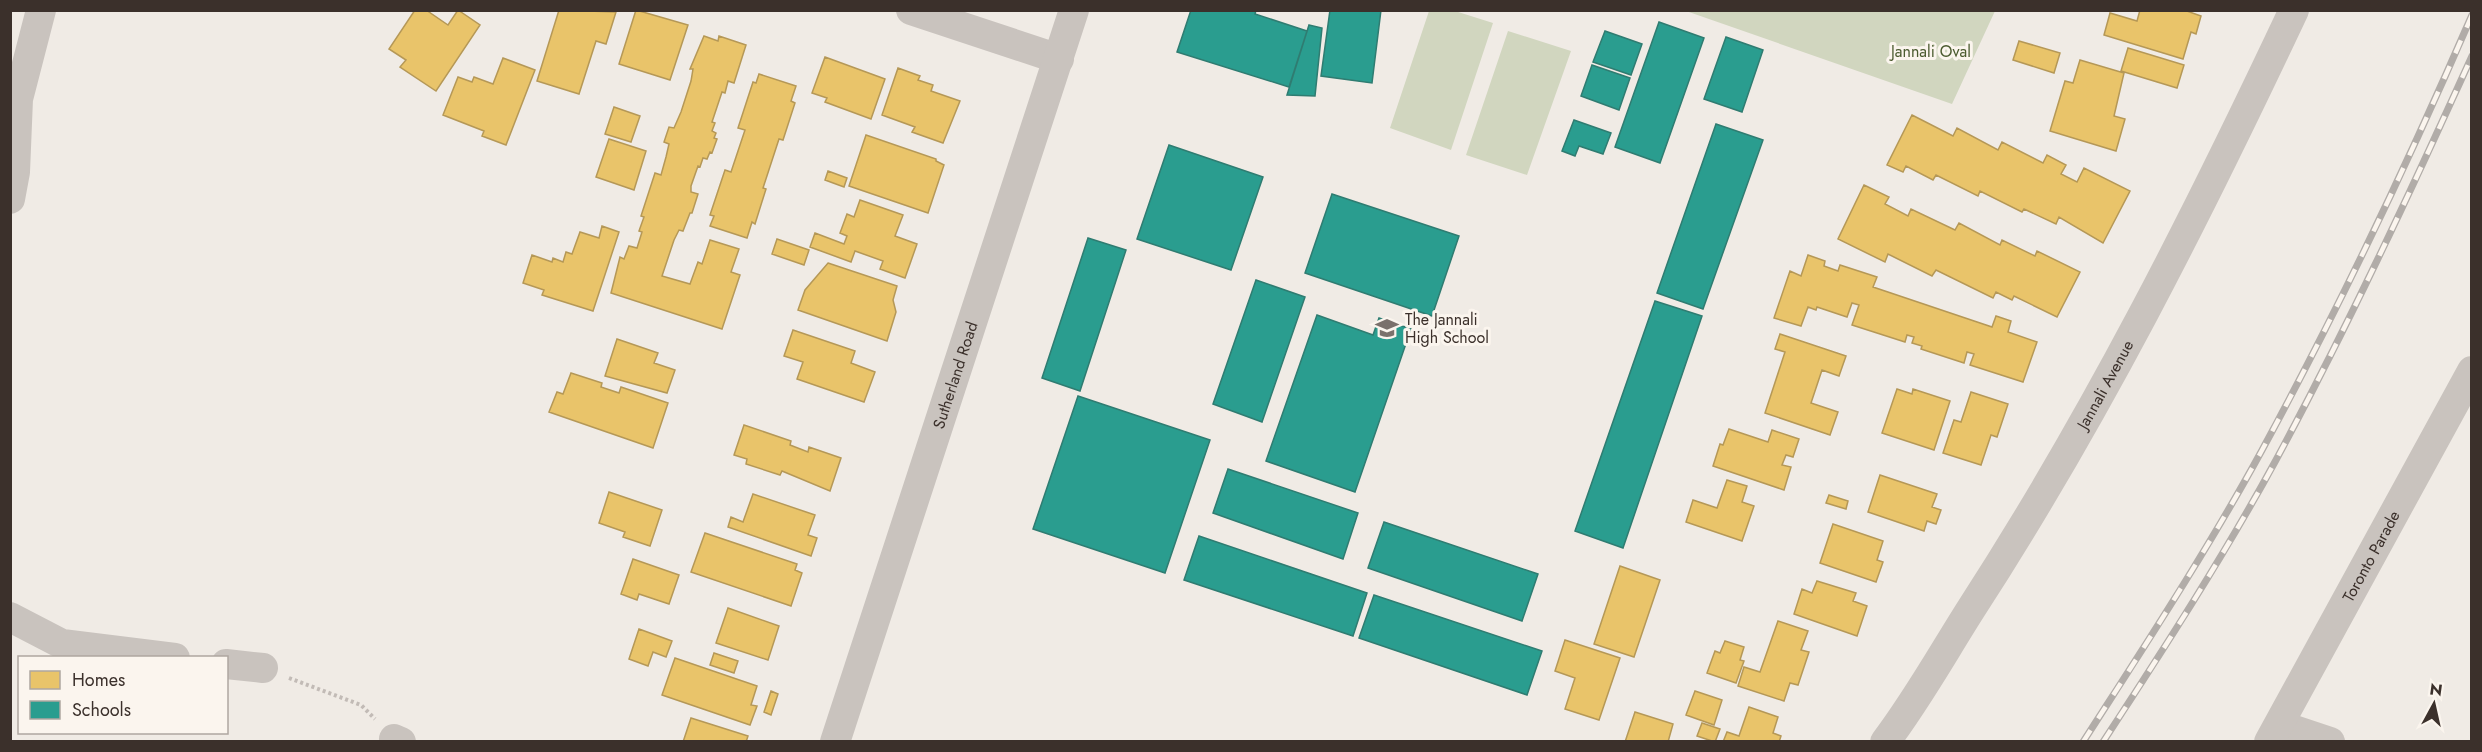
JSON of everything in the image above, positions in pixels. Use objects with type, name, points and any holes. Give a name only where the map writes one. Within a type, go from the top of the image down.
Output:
[{"type":"street","points":[[10,200],[15,172],[18,99],[41,10]]},
{"type":"street","points":[[911,10],[1059,59]]},
{"type":"street","name":"Sutherland Road","points":[[835,741],[1074,10]]},
{"type":"street","name":"Jannali Avenue","points":[[1885,741],[2021,531],[2129,342],[2166,274],[2294,10]]},
{"type":"street","name":"Toronto Parade","points":[[2274,733],[2472,371]]},
{"type":"street","points":[[10,617],[62,644],[166,656]]},
{"type":"street","points":[[228,664],[262,668]]},
{"type":"street","points":[[2274,733],[2330,741]]},
{"type":"path","points":[[262,668],[361,705],[397,740]]},
{"type":"green space","points":[[1429,11],[1455,11],[1493,23],[1451,150],[1390,128]]},
{"type":"green space","name":"Jannali Oval","points":[[1686,11],[1995,11],[1952,104]]},
{"type":"green space","points":[[1508,31],[1571,51],[1527,175],[1466,155]]},
{"type":"building: Homes","points":[[415,10],[426,10],[448,25],[458,10],[480,25],[436,91],[400,67],[406,60],[389,49]]},
{"type":"building: Homes","points":[[559,10],[616,12],[606,44],[596,41],[579,94],[537,81]]},
{"type":"building: Homes","points":[[636,10],[688,25],[670,80],[619,64]]},
{"type":"building: Homes","points":[[2140,10],[2184,10],[2201,16],[2196,34],[2191,32],[2183,59],[2104,35],[2110,13],[2137,21]]},
{"type":"building: Homes","points":[[704,36],[718,41],[719,36],[746,45],[734,83],[728,81],[712,122],[715,123],[712,131],[716,133],[714,138],[717,139],[712,153],[710,152],[707,159],[703,158],[691,186],[691,192],[698,194],[692,213],[683,231],[679,230],[674,240],[662,276],[690,284],[698,262],[702,264],[710,240],[739,249],[731,272],[740,275],[722,329],[611,293],[620,257],[624,259],[629,246],[637,248],[644,217],[641,216],[655,173],[661,175],[666,157],[669,144],[664,142],[669,127],[674,128],[681,112],[691,81],[693,69],[690,69]]},
{"type":"building: Homes","points":[[2019,41],[2060,53],[2054,73],[2013,60]]},
{"type":"building: Homes","points":[[2128,48],[2184,65],[2177,88],[2121,71]]},
{"type":"building: Homes","points":[[825,57],[885,79],[871,119],[825,102],[827,98],[812,93]]},
{"type":"building: Homes","points":[[503,58],[535,70],[506,145],[482,136],[484,131],[443,115],[458,77],[472,82],[474,77],[493,84]]},
{"type":"building: Homes","points":[[2080,60],[2124,73],[2114,116],[2125,119],[2116,151],[2050,131],[2065,81],[2073,83]]},
{"type":"building: Homes","points":[[898,68],[920,76],[918,80],[933,85],[931,91],[960,101],[943,143],[912,132],[915,127],[882,115]]},
{"type":"building: Homes","points":[[759,74],[796,86],[791,101],[795,103],[783,140],[779,139],[763,188],[766,189],[755,224],[752,222],[747,238],[710,226],[714,216],[710,215],[725,170],[731,172],[745,130],[738,128],[753,82],[756,83]]},
{"type":"building: Homes","points":[[614,107],[640,116],[631,142],[605,134]]},
{"type":"building: Homes","points":[[1912,115],[1953,136],[1957,128],[1998,150],[2002,142],[2043,163],[2047,155],[2066,165],[2061,174],[2077,182],[2084,168],[2130,191],[2103,243],[2059,217],[2056,224],[2024,209],[2022,212],[1980,191],[1978,196],[1936,175],[1933,180],[1906,166],[1903,172],[1887,165]]},
{"type":"building: Homes","points":[[866,135],[936,159],[944,165],[928,213],[849,186]]},
{"type":"building: Homes","points":[[609,139],[646,151],[634,190],[596,177]]},
{"type":"building: Homes","points":[[828,171],[847,178],[844,187],[825,180]]},
{"type":"building: Homes","points":[[1864,185],[1889,197],[1885,204],[1908,216],[1911,209],[1955,230],[1959,223],[2000,245],[2002,240],[2035,256],[2037,251],[2080,272],[2057,317],[2014,296],[2012,300],[1996,292],[1993,298],[1936,270],[1932,276],[1888,254],[1885,262],[1838,239]]},
{"type":"building: Homes","points":[[860,200],[903,215],[895,236],[917,244],[905,278],[880,269],[883,261],[855,251],[851,262],[810,247],[815,233],[844,244],[847,236],[840,233],[847,214],[854,217]]},
{"type":"building: Homes","points":[[602,226],[619,232],[593,311],[542,295],[544,290],[523,283],[532,255],[552,262],[553,258],[563,262],[566,252],[572,254],[580,232],[599,238]]},
{"type":"building: Homes","points":[[777,239],[809,250],[804,265],[772,254]]},
{"type":"building: Homes","points":[[1808,255],[1825,261],[1824,266],[1838,271],[1840,265],[1877,277],[1873,287],[1992,327],[1996,316],[2011,321],[2008,332],[2037,342],[2023,382],[1970,365],[1974,354],[1967,352],[1964,363],[1921,349],[1922,346],[1912,343],[1914,337],[1907,335],[1905,342],[1852,325],[1859,305],[1852,303],[1847,317],[1817,307],[1816,310],[1808,307],[1801,326],[1774,318],[1790,271],[1801,276]]},
{"type":"building: Homes","points":[[828,263],[897,286],[893,300],[896,312],[887,341],[798,310],[805,290]]},
{"type":"building: Homes","points":[[793,330],[855,351],[851,363],[875,372],[864,402],[797,379],[803,362],[784,356]]},
{"type":"building: Homes","points":[[1780,334],[1846,356],[1839,376],[1822,370],[1811,403],[1838,412],[1830,435],[1765,413],[1785,352],[1775,349]]},
{"type":"building: Homes","points":[[617,339],[658,353],[654,363],[675,370],[667,393],[605,376]]},
{"type":"building: Homes","points":[[571,373],[602,383],[601,387],[619,393],[621,387],[668,403],[653,448],[549,412],[557,392],[563,394]]},
{"type":"building: Homes","points":[[1897,389],[1912,394],[1913,389],[1950,401],[1934,450],[1882,433]]},
{"type":"building: Homes","points":[[1971,392],[2008,404],[1997,437],[1991,435],[1981,465],[1943,453],[1954,420],[1961,422]]},
{"type":"building: Homes","points":[[744,425],[791,441],[790,445],[808,452],[809,447],[841,458],[830,491],[782,471],[780,475],[746,464],[747,459],[734,455]]},
{"type":"building: Homes","points":[[1729,429],[1768,442],[1772,430],[1799,439],[1793,457],[1786,455],[1782,465],[1791,467],[1784,490],[1713,466],[1720,444],[1723,445]]},
{"type":"building: Homes","points":[[1880,475],[1937,494],[1932,507],[1941,510],[1936,524],[1927,521],[1924,531],[1868,512]]},
{"type":"building: Homes","points":[[1727,480],[1747,486],[1742,502],[1754,506],[1742,541],[1686,522],[1693,500],[1717,508]]},
{"type":"building: Homes","points":[[609,492],[662,510],[650,546],[623,537],[625,532],[599,523]]},
{"type":"building: Homes","points":[[753,494],[815,515],[808,535],[817,538],[811,556],[728,527],[731,517],[743,522]]},
{"type":"building: Homes","points":[[1829,495],[1848,501],[1846,509],[1826,503]]},
{"type":"building: Homes","points":[[1833,524],[1883,541],[1877,560],[1883,562],[1876,582],[1820,563]]},
{"type":"building: Homes","points":[[705,533],[797,564],[795,570],[802,573],[791,606],[691,572]]},
{"type":"building: Homes","points":[[633,559],[679,575],[669,604],[639,594],[637,600],[621,594]]},
{"type":"building: Homes","points":[[1620,566],[1660,580],[1634,657],[1594,644]]},
{"type":"building: Homes","points":[[1817,581],[1856,593],[1853,601],[1867,606],[1857,636],[1794,614],[1802,589],[1812,593]]},
{"type":"building: Homes","points":[[728,608],[779,626],[768,660],[716,643]]},
{"type":"building: Homes","points":[[1778,621],[1808,631],[1801,650],[1809,652],[1798,685],[1790,683],[1784,701],[1738,686],[1744,667],[1760,672]]},
{"type":"building: Homes","points":[[639,629],[672,641],[666,657],[653,652],[648,666],[629,659]]},
{"type":"building: Homes","points":[[1565,640],[1620,658],[1599,720],[1565,709],[1575,678],[1555,671]]},
{"type":"building: Homes","points":[[1725,641],[1744,647],[1740,660],[1744,661],[1736,683],[1707,673],[1715,651],[1720,653]]},
{"type":"building: Homes","points":[[714,653],[738,661],[734,673],[710,665]]},
{"type":"building: Homes","points":[[675,658],[757,686],[751,705],[757,706],[750,725],[662,695]]},
{"type":"building: Homes","points":[[771,691],[778,694],[771,715],[764,712]]},
{"type":"building: Homes","points":[[1695,691],[1722,700],[1714,725],[1686,715]]},
{"type":"building: Homes","points":[[1749,707],[1778,717],[1773,733],[1781,736],[1779,742],[1723,742],[1727,732],[1739,736]]},
{"type":"building: Homes","points":[[1635,712],[1673,724],[1668,742],[1625,742]]},
{"type":"building: Homes","points":[[691,718],[748,736],[746,742],[683,742]]},
{"type":"building: Homes","points":[[1702,723],[1720,729],[1715,742],[1697,736]]},
{"type":"building: Schools","points":[[1191,10],[1256,10],[1255,14],[1307,31],[1289,87],[1177,52]]},
{"type":"building: Schools","points":[[1330,10],[1381,10],[1372,83],[1321,76]]},
{"type":"building: Schools","points":[[1659,22],[1704,38],[1660,163],[1615,147]]},
{"type":"building: Schools","points":[[1309,25],[1322,28],[1315,96],[1287,95]]},
{"type":"building: Schools","points":[[1605,31],[1642,44],[1631,75],[1593,62]]},
{"type":"building: Schools","points":[[1726,37],[1763,50],[1742,112],[1704,99]]},
{"type":"building: Schools","points":[[1592,65],[1630,78],[1619,110],[1581,96]]},
{"type":"building: Schools","points":[[1574,120],[1611,133],[1603,154],[1579,146],[1575,156],[1562,151]]},
{"type":"building: Schools","points":[[1716,124],[1763,140],[1703,309],[1657,293]]},
{"type":"building: Schools","points":[[1169,145],[1263,177],[1231,270],[1137,239]]},
{"type":"building: Schools","points":[[1332,194],[1459,236],[1432,316],[1305,273]]},
{"type":"building: Schools","points":[[1088,238],[1126,250],[1080,391],[1042,378]]},
{"type":"building: Schools","points":[[1256,280],[1305,297],[1262,422],[1213,404]]},
{"type":"building: Schools","points":[[1655,301],[1702,316],[1623,548],[1575,531]]},
{"type":"building: Schools","points":[[1317,315],[1373,335],[1379,318],[1411,329],[1355,492],[1266,461]]},
{"type":"building: Schools","points":[[1078,396],[1210,440],[1165,573],[1033,529]]},
{"type":"building: Schools","points":[[1228,469],[1358,513],[1343,559],[1213,513]]},
{"type":"building: Schools","points":[[1384,522],[1538,574],[1522,621],[1368,568]]},
{"type":"building: Schools","points":[[1199,536],[1367,593],[1353,636],[1184,580]]},
{"type":"building: Schools","points":[[1374,595],[1542,651],[1527,695],[1359,638]]},
{"type":"railway","points":[[2083,742],[2197,562],[2261,452],[2371,236],[2472,15]]},
{"type":"railway","points":[[2103,742],[2214,567],[2276,460],[2377,260],[2472,56]]},
{"type":"place","name":"The Jannali High School","points":[[1387,328]]}]
